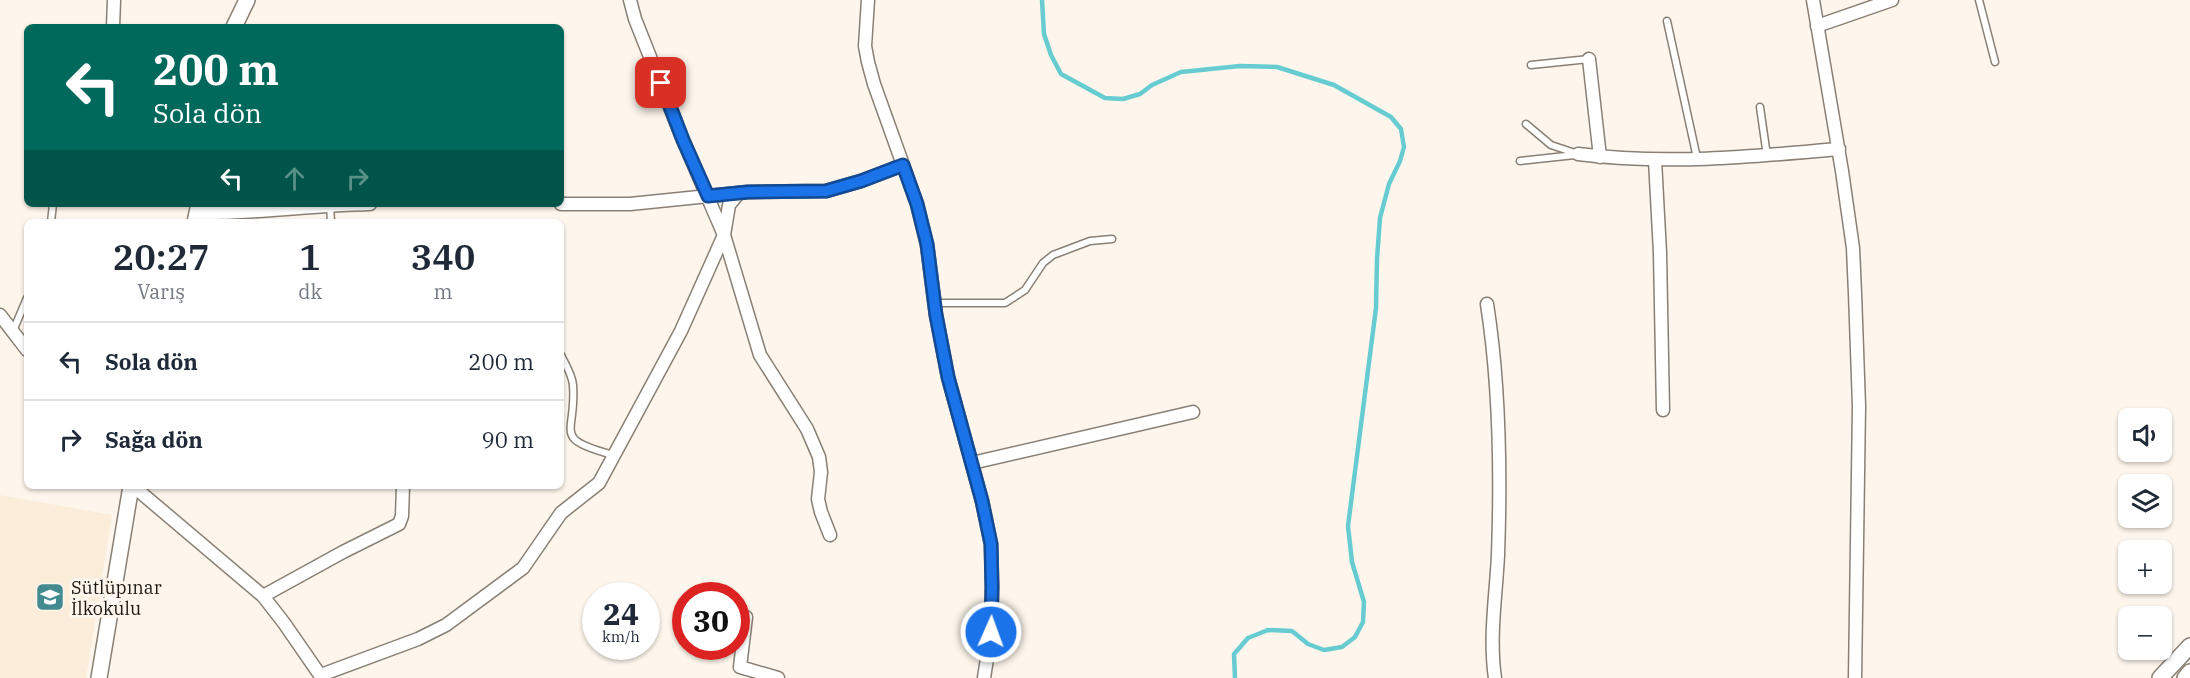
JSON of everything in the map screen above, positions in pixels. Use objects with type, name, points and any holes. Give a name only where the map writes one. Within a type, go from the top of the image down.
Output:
[{"type":"street","points":[[113,24],[114,0]]},
{"type":"street","points":[[235,24],[247,0]]},
{"type":"street","points":[[630,0],[683,140],[724,235],[760,355],[807,429],[819,458],[821,472],[818,499],[830,535]]},
{"type":"street","points":[[868,0],[865,46],[868,62],[917,204],[927,244],[934,303],[948,377],[982,501],[991,544],[991,632],[984,678]]},
{"type":"street","points":[[1814,0],[1839,149],[1852,248],[1859,395],[1855,678]]},
{"type":"street","points":[[1817,26],[1892,0]]},
{"type":"street","points":[[1589,59],[1600,157]]},
{"type":"street","points":[[1578,154],[1654,160],[1697,160],[1839,149]]},
{"type":"street","points":[[1654,160],[1660,253],[1663,410]]},
{"type":"street","points":[[564,204],[630,204],[739,193],[826,191],[903,165]]},
{"type":"street","points":[[136,489],[263,597],[322,676],[418,639],[446,625],[510,579],[532,557],[561,513],[599,483],[681,331],[724,235],[729,205],[739,193]]},
{"type":"street","points":[[197,213],[237,213],[307,207]]},
{"type":"street","points":[[1487,304],[1499,421],[1498,557],[1492,637],[1495,678]]},
{"type":"street","points":[[0,315],[24,346]]},
{"type":"street","points":[[972,463],[1193,412]]},
{"type":"street","points":[[99,678],[131,489]]},
{"type":"street","points":[[263,597],[343,552],[399,524],[402,516],[403,489]]},
{"type":"street","points":[[2160,678],[2190,646]]},
{"type":"street","points":[[741,660],[740,667],[778,678]]},
{"type":"street","points":[[2185,678],[2190,672]]},
{"type":"lane","points":[[1979,0],[1995,62]]},
{"type":"lane","points":[[1667,21],[1697,160]]},
{"type":"lane","points":[[1531,65],[1589,59]]},
{"type":"lane","points":[[1760,107],[1767,156]]},
{"type":"lane","points":[[1526,124],[1551,145],[1578,154]]},
{"type":"lane","points":[[1520,161],[1578,154]]},
{"type":"lane","points":[[934,303],[1005,303],[1025,290],[1043,263],[1053,255],[1090,241],[1112,239]]},
{"type":"lane","points":[[12,331],[24,305]]},
{"type":"lane","points":[[564,361],[571,375],[573,386],[569,425],[571,434],[576,442],[585,448],[613,455]]},
{"type":"shaded area","name":"Sütlüpınar İlkokulu","points":[[0,495],[112,515],[86,678],[0,678]]},
{"type":"waterway","points":[[1042,0],[1044,34],[1061,74],[1105,98],[1123,99],[1140,94],[1152,85],[1181,72],[1240,66],[1277,67],[1334,85],[1391,117],[1401,129],[1404,147],[1389,184],[1380,218],[1376,308],[1348,526],[1352,562],[1364,602],[1363,622],[1355,637],[1342,647],[1324,650],[1308,644],[1292,631],[1268,630],[1248,638],[1234,654],[1235,678]]},
{"type":"place","name":"Sütlüpınar İlkokulu","points":[[50,597]]},
{"type":"route","points":[[661,83],[708,196],[748,192],[826,191],[841,188],[903,165],[917,204],[927,244],[936,315],[948,377],[982,501],[991,544],[991,632]]}]
